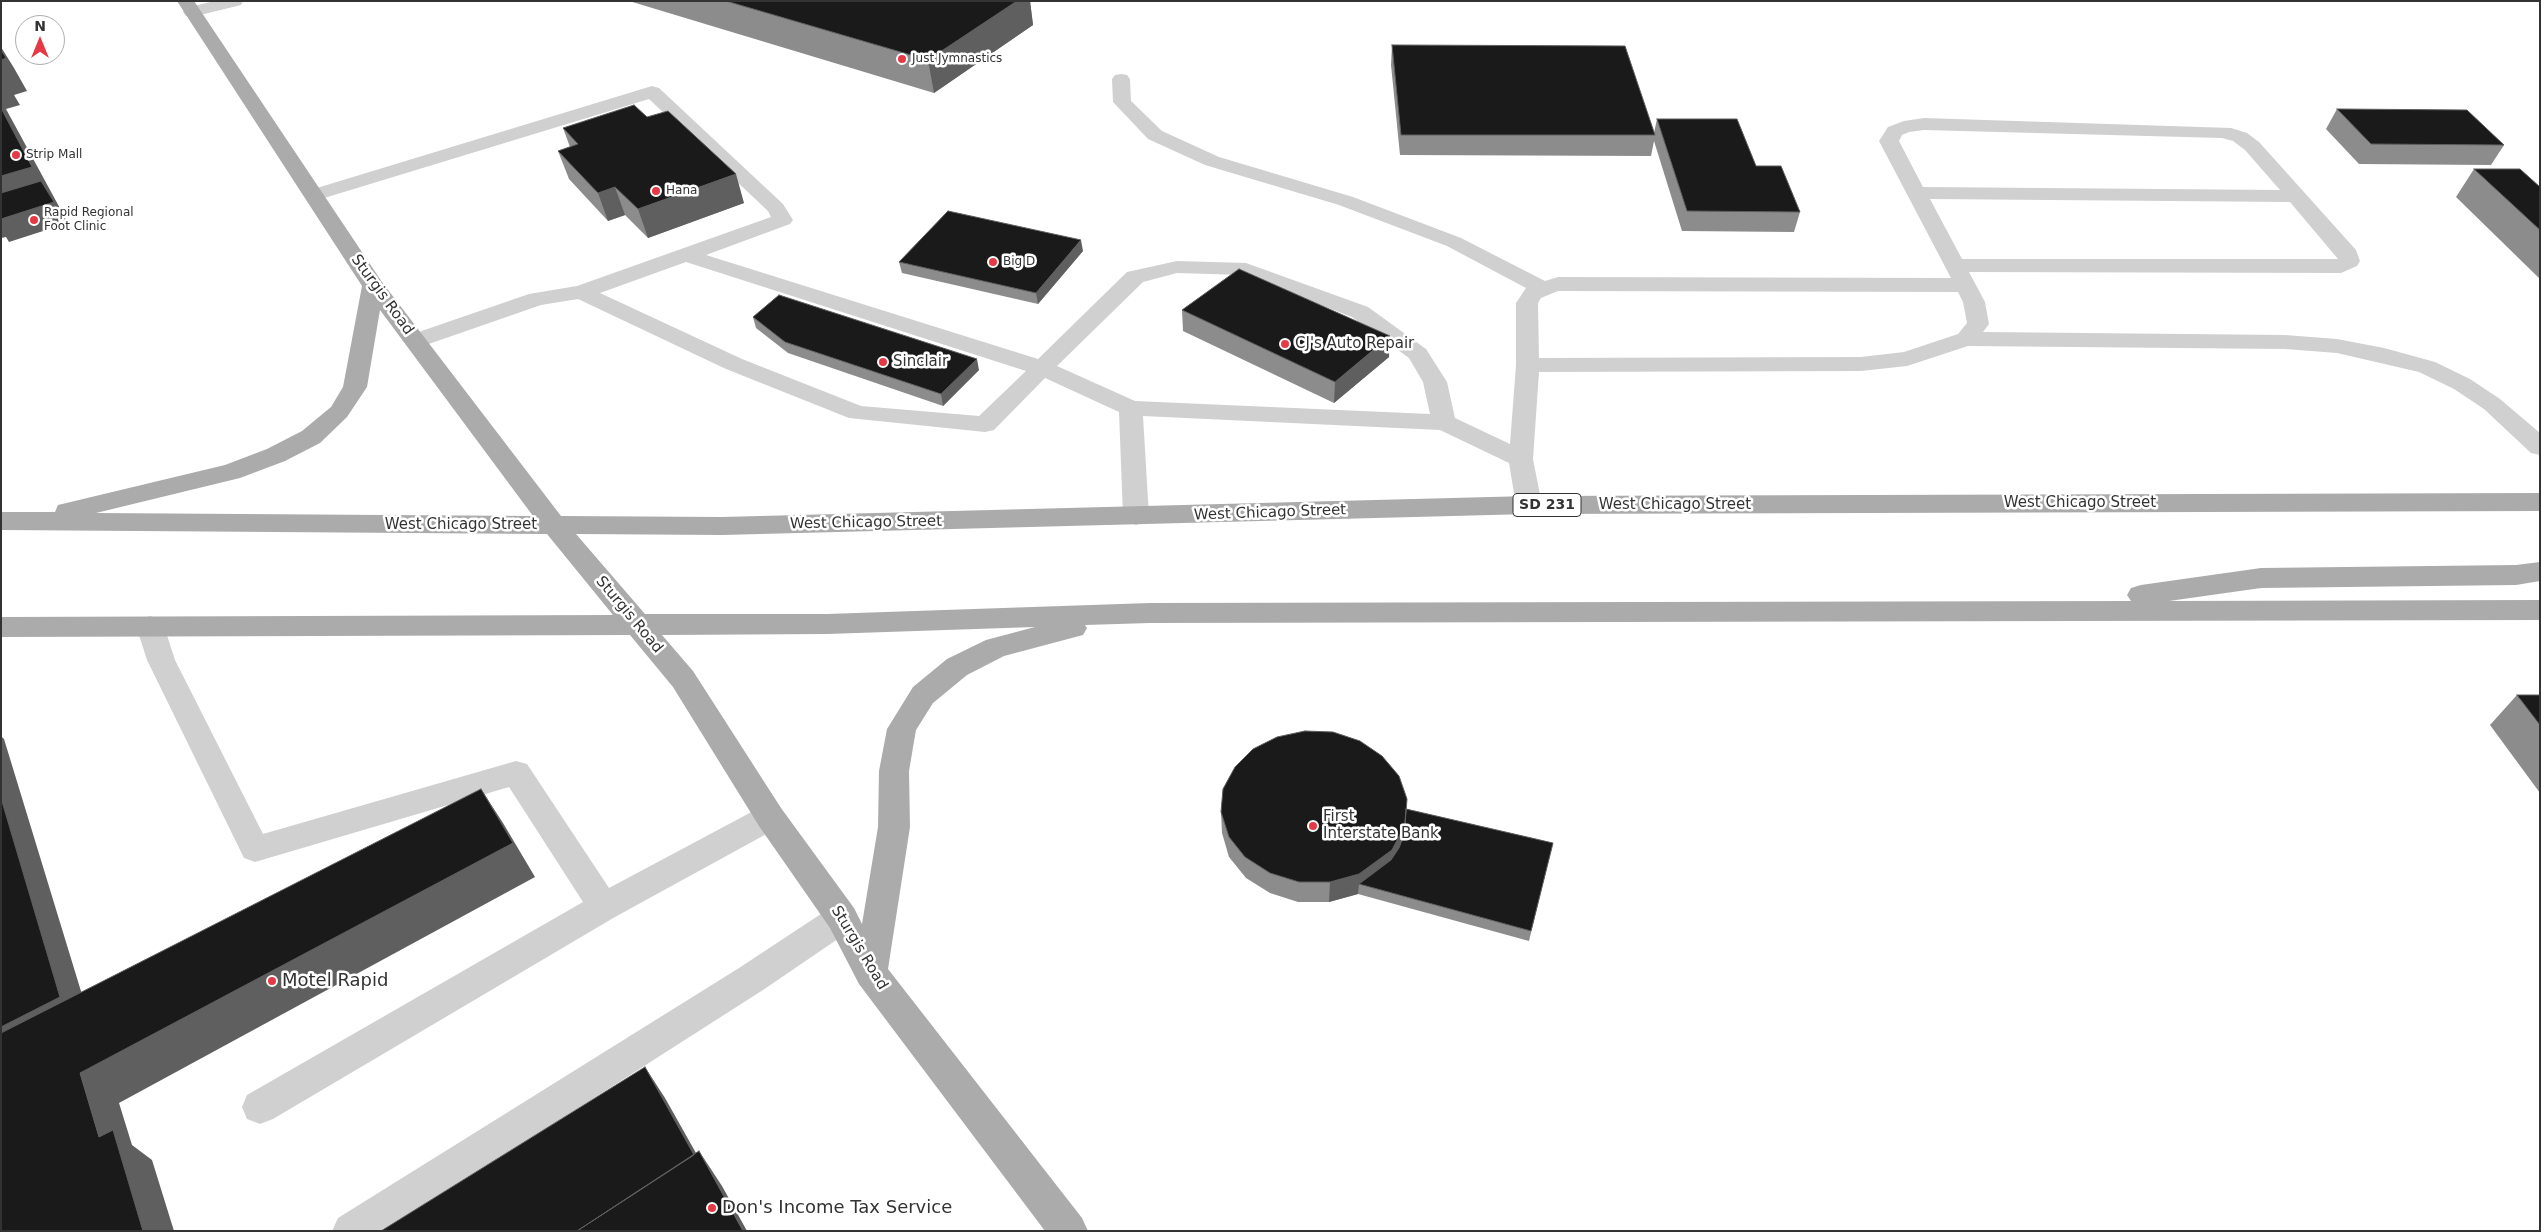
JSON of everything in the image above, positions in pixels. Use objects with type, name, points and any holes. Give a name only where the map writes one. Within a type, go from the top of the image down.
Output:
[{"type":"main road","name":"Sturgis Road","points":[[189,7],[374,286],[554,525],[635,625],[683,679],[770,817],[842,918],[871,973],[1069,1231]]},
{"type":"main road","points":[[11,521],[231,472],[276,455],[311,437],[338,412],[356,387],[374,286]]},
{"type":"main road","name":"West Chicago Street","points":[[11,521],[772,525],[1529,505],[2540,502]]},
{"type":"main road","points":[[2041,609],[2261,578],[2516,575],[2540,571]]},
{"type":"main road","points":[[1,627],[827,624],[1150,613],[2041,609],[2540,610]]},
{"type":"main road","points":[[871,973],[894,827],[894,770],[902,729],[922,695],[957,667],[996,647],[1049,632],[1150,613]]},
{"type":"street","points":[[189,7],[234,1]]},
{"type":"street","points":[[1121,79],[1122,102],[1155,135],[1212,161],[1346,201],[1454,242],[1542,288]]},
{"type":"street","points":[[314,195],[652,92],[776,208],[783,220],[581,292],[537,299],[415,341]]},
{"type":"street","points":[[1954,265],[2341,266],[2350,261],[2348,255],[2252,146],[2240,137],[2224,132],[1924,124],[1904,127],[1895,132],[1890,140],[1954,265],[1974,302],[1978,324],[1966,339]]},
{"type":"street","points":[[1918,194],[2295,196]]},
{"type":"street","points":[[686,255],[1042,368],[1131,408],[1444,422],[1521,458]]},
{"type":"street","points":[[581,292],[734,364],[857,412],[985,424],[1135,277],[1177,268],[1246,269],[1360,312],[1418,354],[1435,382],[1444,422]]},
{"type":"street","points":[[1529,505],[1521,458],[1528,365],[1527,303],[1532,294],[1542,288],[1558,284],[1965,285]]},
{"type":"street","points":[[1528,365],[1861,364],[1907,360],[1966,339],[2285,342],[2338,346],[2384,355],[2427,367],[2462,384],[2492,404],[2540,447]]},
{"type":"street","points":[[1131,408],[1136,516]]},
{"type":"street","points":[[150,626],[161,660],[255,849],[516,773],[604,907]]},
{"type":"street","points":[[260,1107],[604,907],[770,817]]},
{"type":"street","points":[[352,1231],[735,989],[842,918]]},
{"type":"building","points":[[726,1],[1017,1],[928,60]]},
{"type":"building","points":[[1392,45],[1625,46],[1655,135],[1401,135]]},
{"type":"building","points":[[1,50],[6,58],[1,60]]},
{"type":"building","points":[[634,105],[647,117],[668,111],[736,174],[638,209],[615,187],[598,193],[558,151],[578,144],[563,128]]},
{"type":"building","points":[[1,108],[32,167],[1,176]]},
{"type":"building","points":[[2337,109],[2467,110],[2504,145],[2371,144]]},
{"type":"building","points":[[1657,119],[1737,119],[1756,166],[1781,166],[1800,212],[1687,211]]},
{"type":"building","points":[[2474,169],[2520,169],[2540,187],[2540,230]]},
{"type":"building","points":[[41,181],[54,202],[1,219],[1,193]]},
{"type":"building","name":"Big D","points":[[948,211],[1081,240],[1036,293],[899,262]]},
{"type":"building","name":"CJ's Auto Repair","points":[[1239,269],[1390,336],[1335,382],[1182,310]]},
{"type":"building","name":"Sinclair","points":[[779,295],[977,359],[941,394],[785,342],[753,317]]},
{"type":"building","points":[[2517,695],[2540,695],[2540,725]]},
{"type":"building","name":"First Interstate Bank","points":[[1305,731],[1333,732],[1360,741],[1382,756],[1399,776],[1407,799],[1405,825],[1392,850],[1359,874],[1330,882],[1299,882],[1270,873],[1245,857],[1229,837],[1221,812],[1223,789],[1235,767],[1253,749],[1277,737]]},
{"type":"building","points":[[481,789],[513,843],[80,1073],[99,1137],[113,1130],[143,1231],[1,1231],[1,1033]]},
{"type":"building","points":[[1,798],[60,997],[1,1027]]},
{"type":"building","points":[[1406,809],[1553,843],[1531,931],[1359,884],[1391,860],[1399,848],[1404,835]]},
{"type":"building","points":[[645,1067],[694,1155],[577,1231],[381,1231]]},
{"type":"building","points":[[699,1151],[743,1231],[577,1231]]},
{"type":"place","name":"Just Jymnastics","points":[[902,59]]},
{"type":"place","name":"Strip Mall","points":[[16,155]]},
{"type":"place","name":"Hana","points":[[656,191]]},
{"type":"place","name":"Rapid Regional Foot Clinic","points":[[34,220]]},
{"type":"place","name":"Big D","points":[[993,262]]},
{"type":"place","name":"CJ's Auto Repair","points":[[1285,344]]},
{"type":"place","name":"Sinclair","points":[[883,362]]},
{"type":"place","name":"First Interstate Bank","points":[[1313,826]]},
{"type":"place","name":"Motel Rapid","points":[[272,981]]},
{"type":"place","name":"Don's Income Tax Service","points":[[712,1208]]}]
